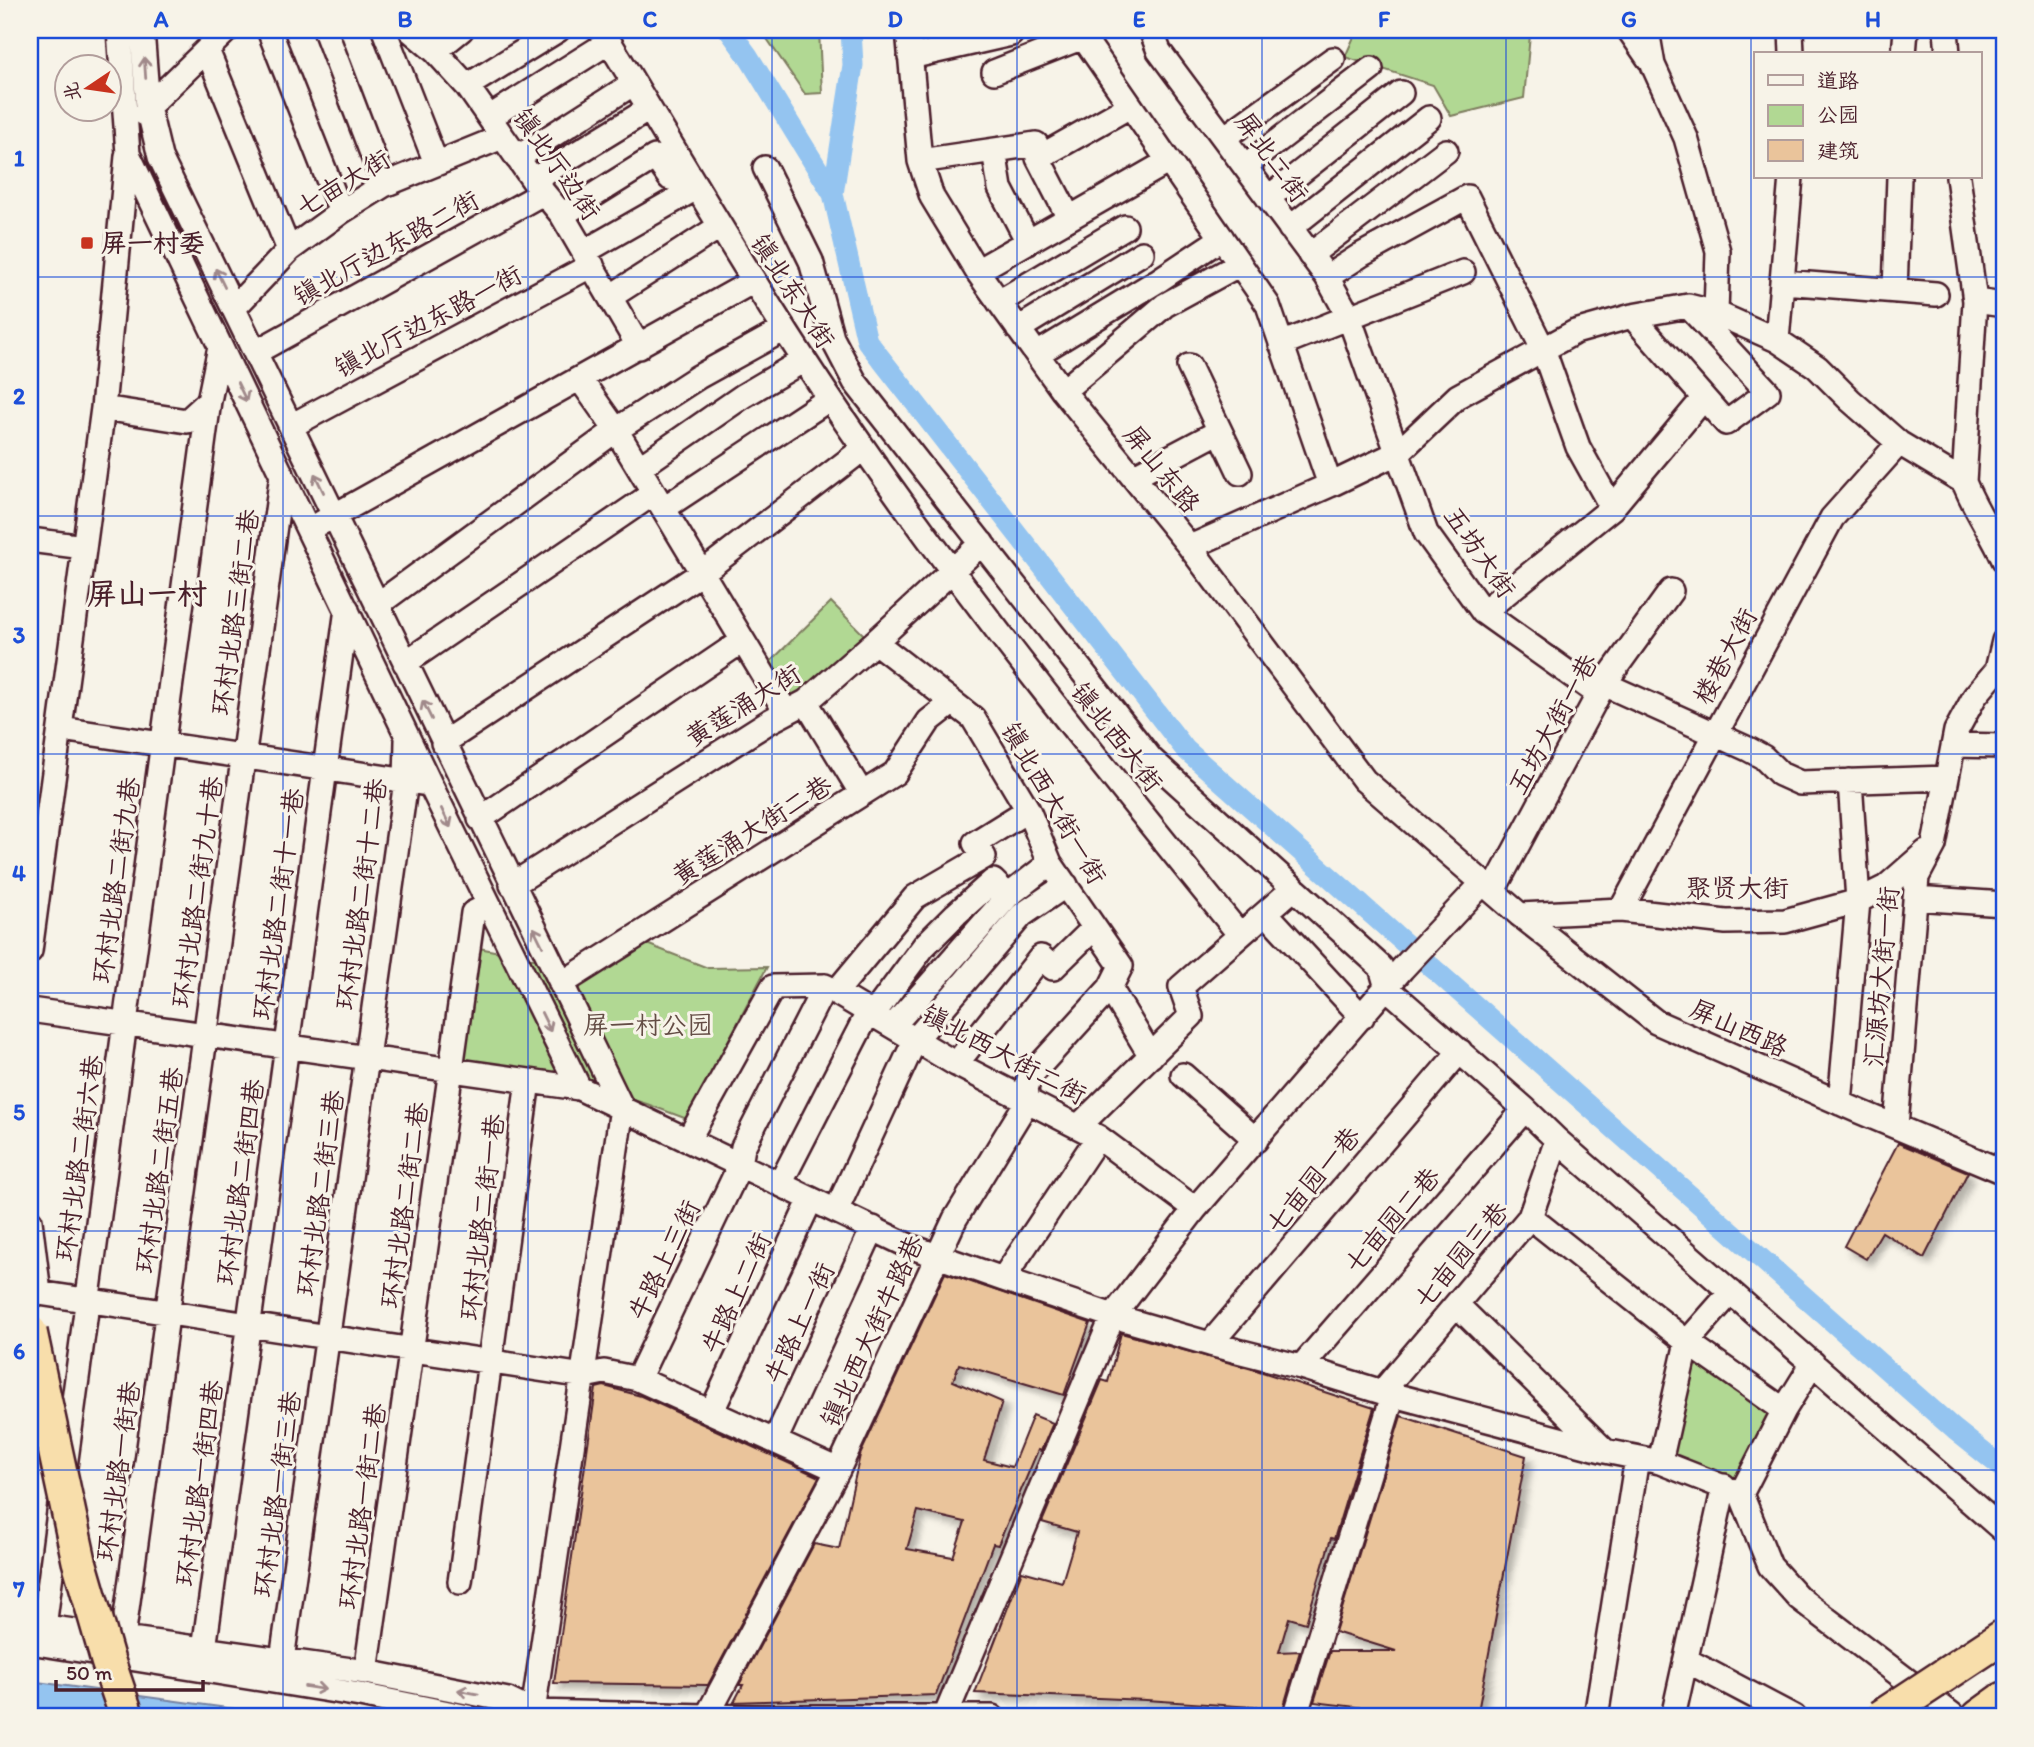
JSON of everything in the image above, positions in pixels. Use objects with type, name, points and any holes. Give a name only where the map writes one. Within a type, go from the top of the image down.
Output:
[{"type":"highway","points":[[30,1332],[79,1561],[127,1717]]},
{"type":"highway","points":[[1881,1717],[2004,1636]]},
{"type":"highway","points":[[1979,1717],[2004,1699]]},
{"type":"street","points":[[30,951],[103,408],[128,154],[118,30]]},
{"type":"street","points":[[142,30],[148,107],[160,157],[622,1108],[584,1376],[524,1715]]},
{"type":"street","points":[[227,30],[148,107],[128,154],[407,737],[579,1088]]},
{"type":"street","points":[[269,30],[341,212]]},
{"type":"street","points":[[325,30],[384,185]]},
{"type":"street","points":[[384,30],[436,163]]},
{"type":"street","name":"镇北厅边街","points":[[410,30],[435,51],[467,86],[516,158],[562,215],[639,346]]},
{"type":"street","points":[[435,51],[461,30]]},
{"type":"street","points":[[467,86],[558,30]]},
{"type":"street","name":"屏山东路","points":[[908,30],[920,161],[932,197],[976,271],[1063,391],[1190,547],[1364,780],[1488,887]]},
{"type":"street","points":[[910,57],[1012,34],[1013,30]]},
{"type":"street","name":"屏北二街","points":[[1152,30],[1159,51],[1327,278],[1349,317]]},
{"type":"street","points":[[1629,30],[1653,65],[1686,138],[1718,251],[1716,313]]},
{"type":"street","points":[[1647,30],[1653,65]]},
{"type":"street","points":[[1791,30],[1792,52]]},
{"type":"street","points":[[1904,52],[1906,30]]},
{"type":"street","points":[[1946,30],[1948,52]]},
{"type":"street","points":[[995,72],[1087,33],[1130,106],[1268,305],[1330,485]]},
{"type":"street","points":[[490,117],[606,36]]},
{"type":"street","name":"镇北东大街","points":[[606,36],[752,282],[863,449],[951,572]]},
{"type":"street","points":[[207,50],[289,250]]},
{"type":"street","points":[[1224,138],[1333,59]]},
{"type":"street","points":[[1245,166],[1371,69]]},
{"type":"street","points":[[516,158],[634,83]]},
{"type":"street","points":[[1268,198],[1401,93]]},
{"type":"street","points":[[1038,158],[1130,106]]},
{"type":"street","name":"镇北厅边东路二街","points":[[256,352],[538,187],[649,109]]},
{"type":"street","points":[[1290,228],[1429,118]]},
{"type":"street","name":"七亩大街","points":[[234,308],[289,250],[341,212],[384,185],[502,137]]},
{"type":"street","points":[[920,161],[1036,144],[1038,158],[1069,218]]},
{"type":"street","points":[[994,150],[1000,188],[1028,242]]},
{"type":"street","points":[[1310,255],[1446,151]]},
{"type":"street","points":[[562,215],[655,157],[670,178],[690,178]]},
{"type":"street","points":[[976,271],[1169,161]]},
{"type":"street","points":[[765,168],[811,261],[832,338],[855,382],[1151,759],[1381,967],[1387,988],[2004,1531]]},
{"type":"street","name":"镇北厅边东路一街","points":[[291,425],[588,259],[690,178]]},
{"type":"street","points":[[1777,340],[1791,178]]},
{"type":"street","points":[[1895,291],[1899,178]]},
{"type":"street","points":[[1958,178],[1975,301],[1964,482],[1973,506],[1992,532],[2004,560]]},
{"type":"street","points":[[1106,197],[1159,280]]},
{"type":"street","points":[[1327,278],[1361,255],[1467,197],[1543,349],[1578,447],[1612,508]]},
{"type":"street","points":[[610,297],[719,227]]},
{"type":"street","points":[[999,302],[1125,227]]},
{"type":"street","points":[[1037,354],[1159,280],[1222,237]]},
{"type":"street","points":[[1018,329],[1142,253]]},
{"type":"street","points":[[1063,391],[1165,304],[1240,264]]},
{"type":"street","points":[[1281,344],[1463,272]]},
{"type":"street","points":[[309,530],[752,282]]},
{"type":"street","points":[[1783,282],[1936,294]]},
{"type":"street","points":[[1975,301],[2004,305]]},
{"type":"street","points":[[1632,316],[1726,423],[1768,392],[1688,306]]},
{"type":"street","points":[[1190,547],[1399,452],[1458,396],[1575,332],[1632,316],[1688,306],[1716,313],[1777,340],[1817,367],[1899,443],[1964,482]]},
{"type":"street","name":"五坊大街","points":[[1349,317],[1426,533],[1483,612],[1601,689],[1763,757],[1780,774],[1800,783],[1947,778]]},
{"type":"street","points":[[377,605],[616,430],[698,377],[783,330]]},
{"type":"street","name":"环村北路二街九巷","points":[[125,1024],[209,401],[220,346]]},
{"type":"street","points":[[639,467],[743,396],[804,360]]},
{"type":"street","points":[[1189,366],[1240,473]]},
{"type":"street","points":[[580,379],[639,467],[742,641],[862,794]]},
{"type":"street","points":[[1483,612],[1612,508],[1703,398]]},
{"type":"street","points":[[405,663],[659,500],[830,399]]},
{"type":"street","points":[[103,408],[187,421],[209,401]]},
{"type":"street","points":[[1133,477],[1220,431]]},
{"type":"street","name":"楼巷大街","points":[[1621,910],[1832,518],[1899,443]]},
{"type":"street","points":[[443,743],[703,572],[863,449]]},
{"type":"street","name":"环村北路三街二巷","points":[[244,757],[282,474]]},
{"type":"street","points":[[30,540],[84,547]]},
{"type":"street","name":"黄莲涌大街","points":[[512,884],[796,707],[875,642],[982,544]]},
{"type":"street","name":"镇北西大街","points":[[951,572],[1240,935]]},
{"type":"street","name":"五坊大街一巷","points":[[945,1717],[1113,1316],[1195,1209],[1402,969],[1443,925],[1488,887],[1601,689],[1671,591]]},
{"type":"street","name":"环村北路二街十一巷","points":[[287,1047],[347,609]]},
{"type":"street","points":[[480,819],[742,641]]},
{"type":"street","name":"汇源坊大街一街","points":[[1896,1126],[1917,877],[1934,845],[1956,731],[1975,696],[1997,670],[2004,641]]},
{"type":"street","name":"镇北西大街一街","points":[[875,642],[973,718],[1027,810],[1050,863],[1121,966],[1110,988]]},
{"type":"street","name":"黄莲涌大街二巷","points":[[561,984],[895,773],[929,721],[952,703]]},
{"type":"street","points":[[61,729],[430,784]]},
{"type":"street","name":"环村北路二街十二巷","points":[[367,1058],[406,781],[407,737]]},
{"type":"street","points":[[1954,745],[2004,746]]},
{"type":"street","name":"环村北路二街九十巷","points":[[206,1035],[244,757]]},
{"type":"street","points":[[1840,1103],[1857,901],[1850,781]]},
{"type":"street","name":"牛路上三街","points":[[638,1379],[740,1165],[743,1147],[830,989],[915,897],[984,857],[975,843],[1027,810]]},
{"type":"street","name":"聚贤大街","points":[[1520,915],[1621,910],[1726,922],[1785,921],[1857,901],[1885,887],[1934,845]]},
{"type":"street","points":[[893,1026],[1007,896],[1050,863]]},
{"type":"street","points":[[780,1184],[869,1011],[878,1008],[924,946],[993,881],[1007,896]]},
{"type":"street","points":[[836,1210],[915,1040],[1022,915],[1066,885]]},
{"type":"street","name":"屏山西路","points":[[1488,887],[1656,1022],[2004,1172]]},
{"type":"street","points":[[1003,1279],[1088,1132],[1151,1056],[1191,1016],[1181,986],[1294,888]]},
{"type":"street","points":[[1915,898],[2004,904]]},
{"type":"street","name":"环村北路二街二巷","points":[[413,1349],[473,913],[489,905]]},
{"type":"street","points":[[1266,913],[1362,1017]]},
{"type":"street","points":[[957,1064],[1041,957],[1053,968],[1094,928]]},
{"type":"street","points":[[688,1140],[773,987],[830,989]]},
{"type":"street","points":[[1110,988],[1151,1056]]},
{"type":"street","name":"镇北西大街牛路巷","points":[[707,1716],[838,1470],[955,1219],[1028,1100],[1026,1089],[1030,1076],[1110,988]]},
{"type":"street","name":"镇北西大街二街","points":[[830,989],[957,1064],[1088,1132],[1195,1209]]},
{"type":"street","points":[[30,1010],[579,1088],[909,1245],[1003,1279],[1113,1316],[1210,1344],[1605,1451],[1660,1462],[1732,1490],[1770,1566],[1799,1598],[1955,1717]]},
{"type":"street","name":"环村北路二街六巷","points":[[34,1631],[88,1300],[125,1024]]},
{"type":"street","name":"环村北路二街五巷","points":[[168,1312],[206,1035]]},
{"type":"street","name":"环村北路二街四巷","points":[[249,1324],[287,1047]]},
{"type":"street","name":"七亩园一巷","points":[[1210,1344],[1460,1051]]},
{"type":"street","name":"环村北路二街三巷","points":[[328,1336],[367,1058]]},
{"type":"street","points":[[1183,1075],[1256,1140]]},
{"type":"street","name":"环村北路二街一巷","points":[[460,1582],[528,1081]]},
{"type":"street","name":"七亩园二巷","points":[[1301,1367],[1525,1109]]},
{"type":"street","name":"七亩园三巷","points":[[1387,1393],[1530,1217],[1557,1140]]},
{"type":"street","name":"牛路上二街","points":[[712,1411],[811,1199]]},
{"type":"street","points":[[1530,1217],[1687,1342],[1784,1410]]},
{"type":"street","points":[[30,1221],[39,1293],[584,1376],[604,1372],[638,1379],[838,1470]]},
{"type":"street","name":"牛路上一街","points":[[775,1441],[873,1228]]},
{"type":"street","points":[[1660,1462],[1687,1342],[1731,1292]]},
{"type":"street","points":[[1457,1305],[1605,1451]]},
{"type":"street","name":"环村北路一街巷","points":[[123,1638],[168,1312]]},
{"type":"street","name":"环村北路一街四巷","points":[[204,1649],[249,1324]]},
{"type":"street","name":"环村北路一街三巷","points":[[282,1660],[328,1336]]},
{"type":"street","name":"环村北路一街二巷","points":[[366,1672],[413,1349]]},
{"type":"street","points":[[1673,1717],[1732,1490],[1813,1363]]},
{"type":"street","points":[[1295,1717],[1387,1393]]},
{"type":"street","points":[[1596,1717],[1637,1458]]},
{"type":"street","points":[[34,1631],[123,1638],[366,1672],[508,1700],[524,1715],[992,1717]]},
{"type":"street","points":[[34,1631],[468,1717]]},
{"type":"street","points":[[1686,1660],[1794,1717]]},
{"type":"green space","points":[[761,30],[819,30],[822,93],[805,94]]},
{"type":"green space","points":[[1357,30],[1537,30],[1530,35],[1524,98],[1451,116],[1433,85],[1345,57]]},
{"type":"green space","points":[[831,602],[864,635],[796,703],[763,669]]},
{"type":"green space","name":"屏一村公园","points":[[639,941],[708,968],[767,967],[687,1119],[647,1104],[519,1067],[462,1061],[474,947],[589,970]]},
{"type":"green space","points":[[1692,1358],[1776,1413],[1738,1483],[1667,1457]]},
{"type":"water","points":[[30,1681],[294,1717],[30,1717]]},
{"type":"building","points":[[927,30],[967,30],[928,39]]},
{"type":"building","points":[[1898,1143],[1968,1172],[1924,1258],[1882,1232],[1866,1259],[1844,1246]]},
{"type":"building","points":[[945,1273],[1090,1323],[1064,1395],[959,1364],[953,1381],[1002,1402],[984,1460],[1012,1467],[1033,1415],[1053,1423],[1041,1451],[1038,1450],[998,1545],[993,1544],[936,1695],[734,1702],[743,1685],[739,1685],[814,1544],[839,1549],[860,1455]],"holes":[[[918,1511],[965,1522],[953,1557],[907,1549]]]},
{"type":"building","points":[[1121,1333],[1256,1370],[1374,1408],[1306,1623],[1289,1618],[1279,1652],[1300,1651],[1283,1709],[975,1693],[1022,1571],[1062,1582],[1077,1532],[1042,1522],[1102,1380],[1108,1382]]},
{"type":"building","points":[[604,1386],[641,1396],[819,1477],[708,1685],[554,1683],[596,1388]]},
{"type":"building","points":[[1401,1416],[1526,1456],[1477,1717],[1440,1717],[1314,1702],[1330,1651],[1396,1651],[1335,1632]]},
{"type":"waterway","points":[[729,30],[748,56],[833,194]]},
{"type":"waterway","points":[[851,30],[853,65],[833,194],[867,341],[1185,749],[1955,1430],[2004,1469]]},
{"type":"place","name":"屏一村委","points":[[87,243]]},
{"type":"district","name":"屏山一村","points":[[147,593]]}]
